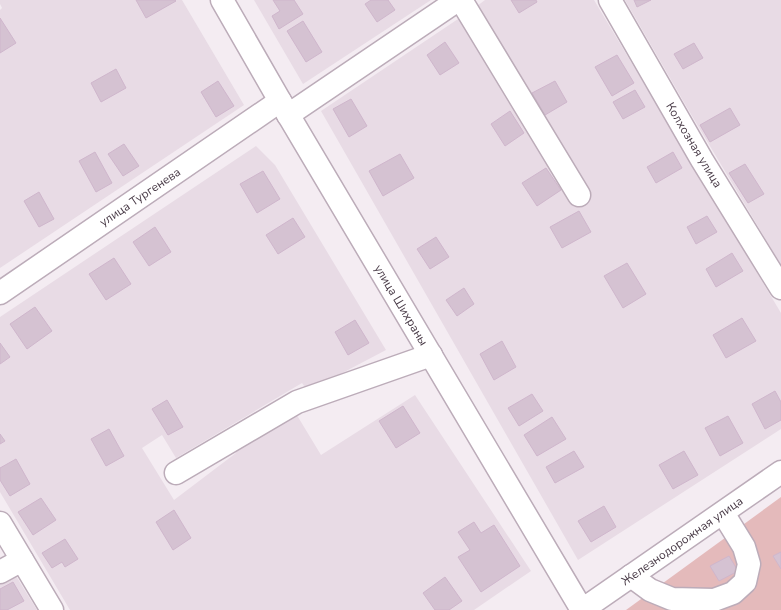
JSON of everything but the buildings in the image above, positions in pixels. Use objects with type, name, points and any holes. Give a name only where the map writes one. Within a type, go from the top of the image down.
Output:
[{"type":"street","name":"улица Шихраны","points":[[222,0],[582,610]]},
{"type":"street","name":"улица Тургенева","points":[[0,293],[284,108],[459,0]]},
{"type":"street","points":[[459,0],[579,195]]},
{"type":"street","name":"Колхозная улица","points":[[610,0],[702,160],[781,288]]},
{"type":"street","points":[[176,473],[297,402],[431,355]]},
{"type":"street","name":"Железнодорожная улица","points":[[582,610],[781,472]]},
{"type":"street","points":[[631,576],[650,590],[672,599],[714,600],[733,593],[745,582],[749,564],[744,547],[723,512]]},
{"type":"street","points":[[0,523],[52,610]]},
{"type":"street","points":[[0,572],[22,560]]},
{"type":"shaded area","points":[[0,0],[182,0],[244,105],[0,268],[0,10],[2,8]]},
{"type":"shaded area","points":[[254,0],[431,0],[303,84]]},
{"type":"shaded area","points":[[485,0],[594,0],[781,313],[781,429],[578,560],[321,111],[461,17],[576,207],[591,198],[477,6]]},
{"type":"shaded area","points":[[625,0],[781,0],[781,265],[689,111]]},
{"type":"shaded area","points":[[256,146],[275,165],[386,350],[308,391],[302,383],[176,458],[162,435],[142,448],[174,500],[236,453],[234,448],[295,412],[321,455],[415,395],[531,571],[474,610],[70,610],[0,492],[0,317]]},
{"type":"shaded area","points":[[781,497],[781,610],[626,610]]},
{"type":"shaded area","points":[[16,576],[37,610],[0,610],[0,584]]}]
